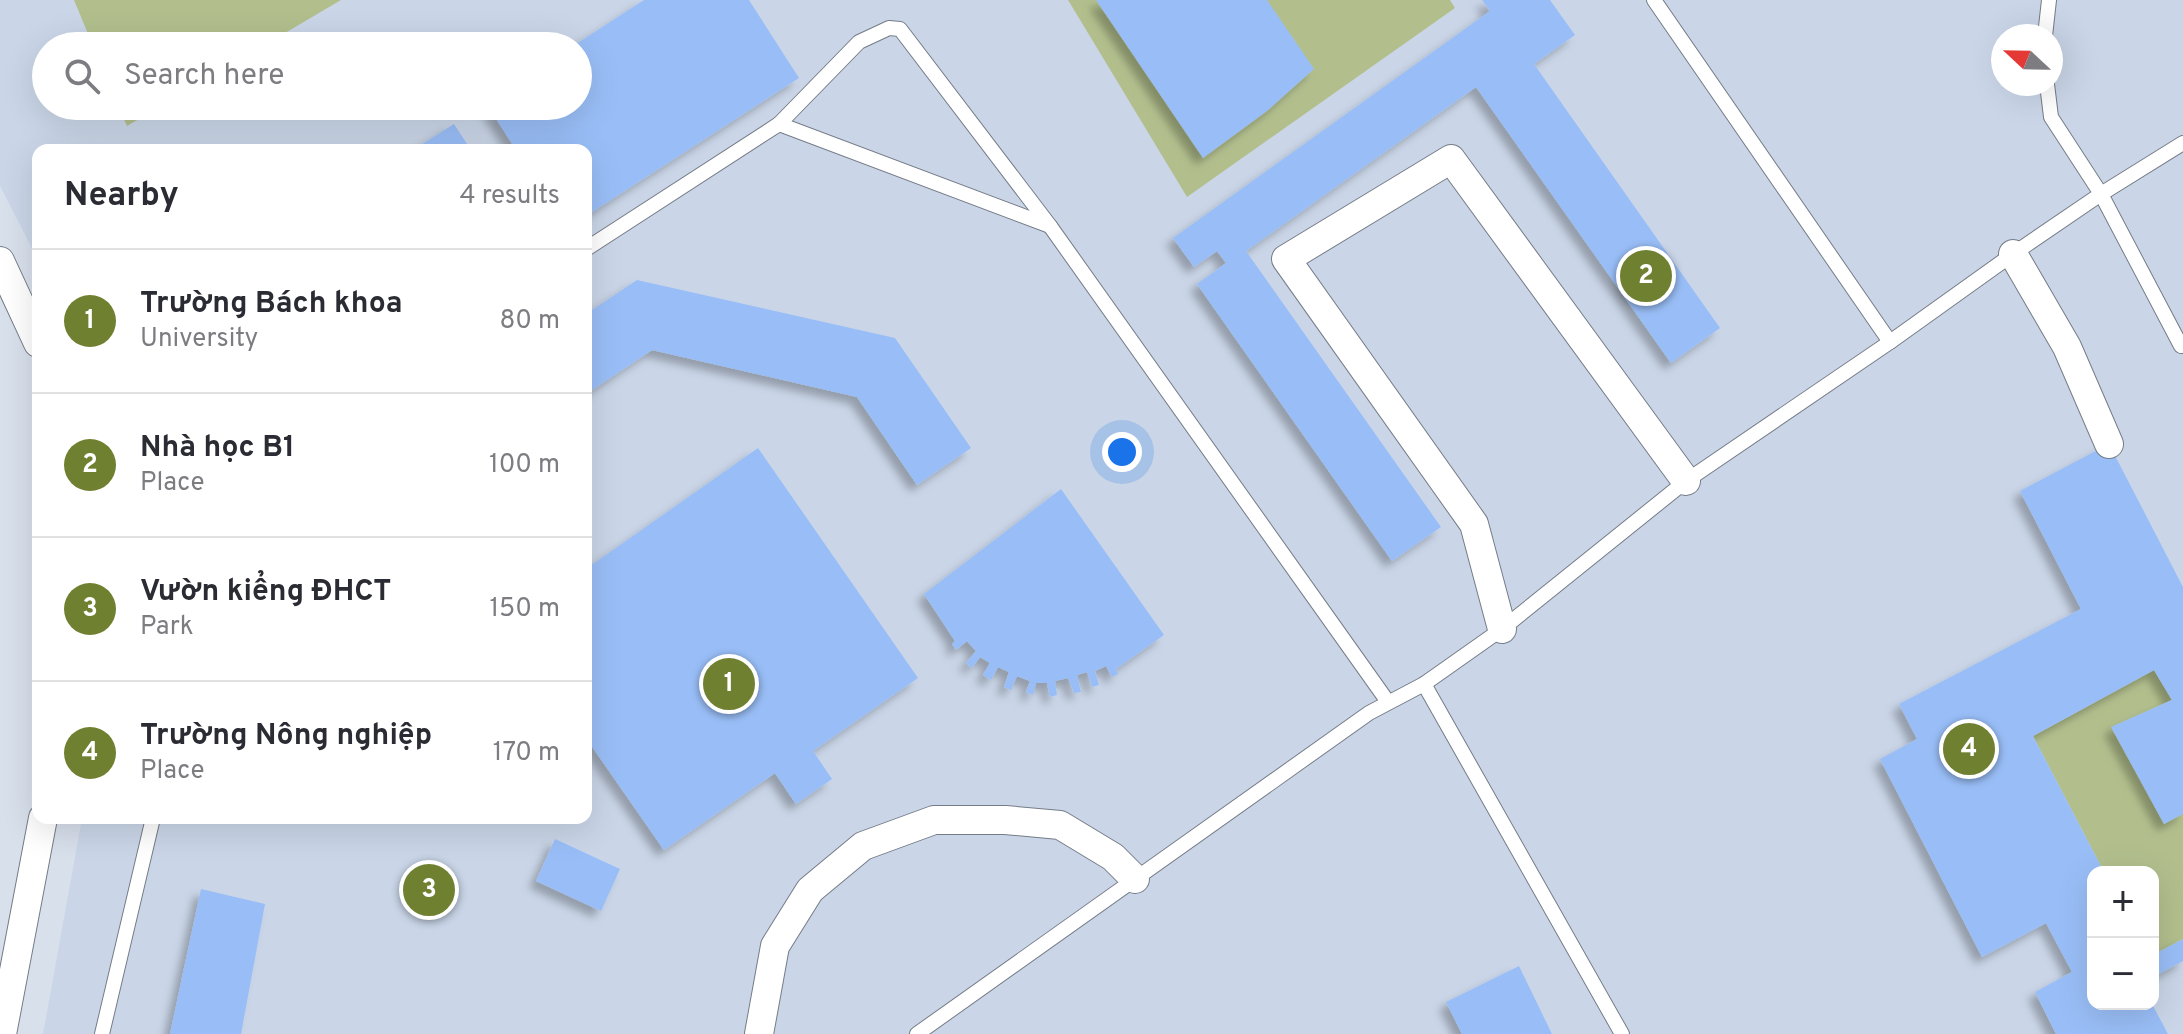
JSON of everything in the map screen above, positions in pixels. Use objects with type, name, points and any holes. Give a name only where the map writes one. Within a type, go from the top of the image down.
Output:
[{"type":"street","points":[[1502,629],[1474,524],[1286,259],[1451,159],[1686,481]]},
{"type":"street","points":[[2013,254],[2067,347],[2109,444]]},
{"type":"street","points":[[0,261],[32,330]]},
{"type":"street","points":[[759,1034],[775,946],[810,890],[863,846],[934,820],[1005,820],[1060,825],[1113,857],[1135,879]]},
{"type":"street","points":[[2,1034],[42,824]]},
{"type":"lane","points":[[1654,0],[1890,342]]},
{"type":"lane","points":[[2046,24],[2049,0]]},
{"type":"lane","points":[[592,245],[779,124],[859,42],[889,28],[900,29],[1050,226],[1388,702]]},
{"type":"lane","points":[[2048,96],[2051,117],[2101,194],[2183,345]]},
{"type":"lane","points":[[779,124],[1050,226]]},
{"type":"lane","points":[[917,1034],[1369,713],[1424,684],[1502,629],[1686,481],[2101,194],[2183,143]]},
{"type":"lane","points":[[1424,684],[1622,1034]]},
{"type":"lane","points":[[102,1034],[152,824]]},
{"type":"shaded area","points":[[0,0],[2183,0],[2183,1034],[43,1034],[81,824],[592,824],[592,144],[32,144],[32,248],[0,186]]},
{"type":"green space","points":[[74,0],[341,0],[287,32],[87,32]]},
{"type":"green space","points":[[1068,0],[1450,0],[1455,8],[1187,197]]},
{"type":"green space","points":[[2154,670],[2172,700],[2112,727],[2183,814],[2183,939],[2159,952],[2159,866],[2101,866],[2033,736]]},
{"type":"building","points":[[644,0],[749,0],[799,78],[592,212],[592,144],[512,144],[497,120],[592,120],[592,34]]},
{"type":"building","points":[[1096,0],[1267,0],[1314,69],[1267,111],[1203,158]]},
{"type":"building","points":[[1482,0],[1550,0],[1575,35],[1534,64],[1720,328],[1671,363],[1476,87],[1246,251],[1441,527],[1392,561],[1197,284],[1226,263],[1217,251],[1194,267],[1173,238],[1490,11]]},
{"type":"building","points":[[454,124],[467,144],[422,144]]},
{"type":"building","points":[[637,280],[895,338],[971,448],[917,485],[857,397],[652,350],[592,390],[592,310]]},
{"type":"building","points":[[2109,444],[2183,587],[2183,814],[2164,824],[2111,727],[2172,700],[2154,670],[2033,736],[2101,866],[2087,866],[2087,1010],[2155,1010],[2168,1034],[2056,1034],[2035,992],[2072,972],[2046,923],[1982,957],[1880,759],[1917,739],[1899,704],[2081,609],[2020,491]]},
{"type":"building","points":[[758,448],[918,678],[813,751],[832,779],[796,804],[775,773],[664,850],[592,747],[592,565]]},
{"type":"building","points":[[1061,489],[1164,635],[1116,669],[1118,674],[1112,677],[1106,666],[1095,671],[1099,685],[1092,687],[1087,672],[1077,675],[1081,692],[1074,693],[1068,678],[1055,681],[1057,695],[1050,697],[1047,683],[1036,683],[1033,695],[1026,692],[1030,681],[1017,676],[1011,690],[1004,687],[1009,672],[998,667],[991,680],[983,675],[990,663],[980,657],[972,668],[966,663],[976,651],[967,641],[956,650],[952,644],[955,641],[924,594]]},
{"type":"building","points":[[555,839],[620,869],[601,911],[536,881]]},
{"type":"building","points":[[201,889],[265,904],[241,1034],[170,1034]]},
{"type":"building","points":[[2183,939],[2183,961],[2159,974],[2159,952]]},
{"type":"building","points":[[1519,966],[1552,1034],[1462,1034],[1446,1002]]},
{"type":"place","name":"Nhà học B1","points":[[1646,276]]},
{"type":"place","name":"Trường Bách khoa","points":[[729,684]]},
{"type":"place","name":"Trường Nông nghiệp","points":[[1969,749]]},
{"type":"place","name":"Vườn kiểng ĐHCT","points":[[429,890]]}]
